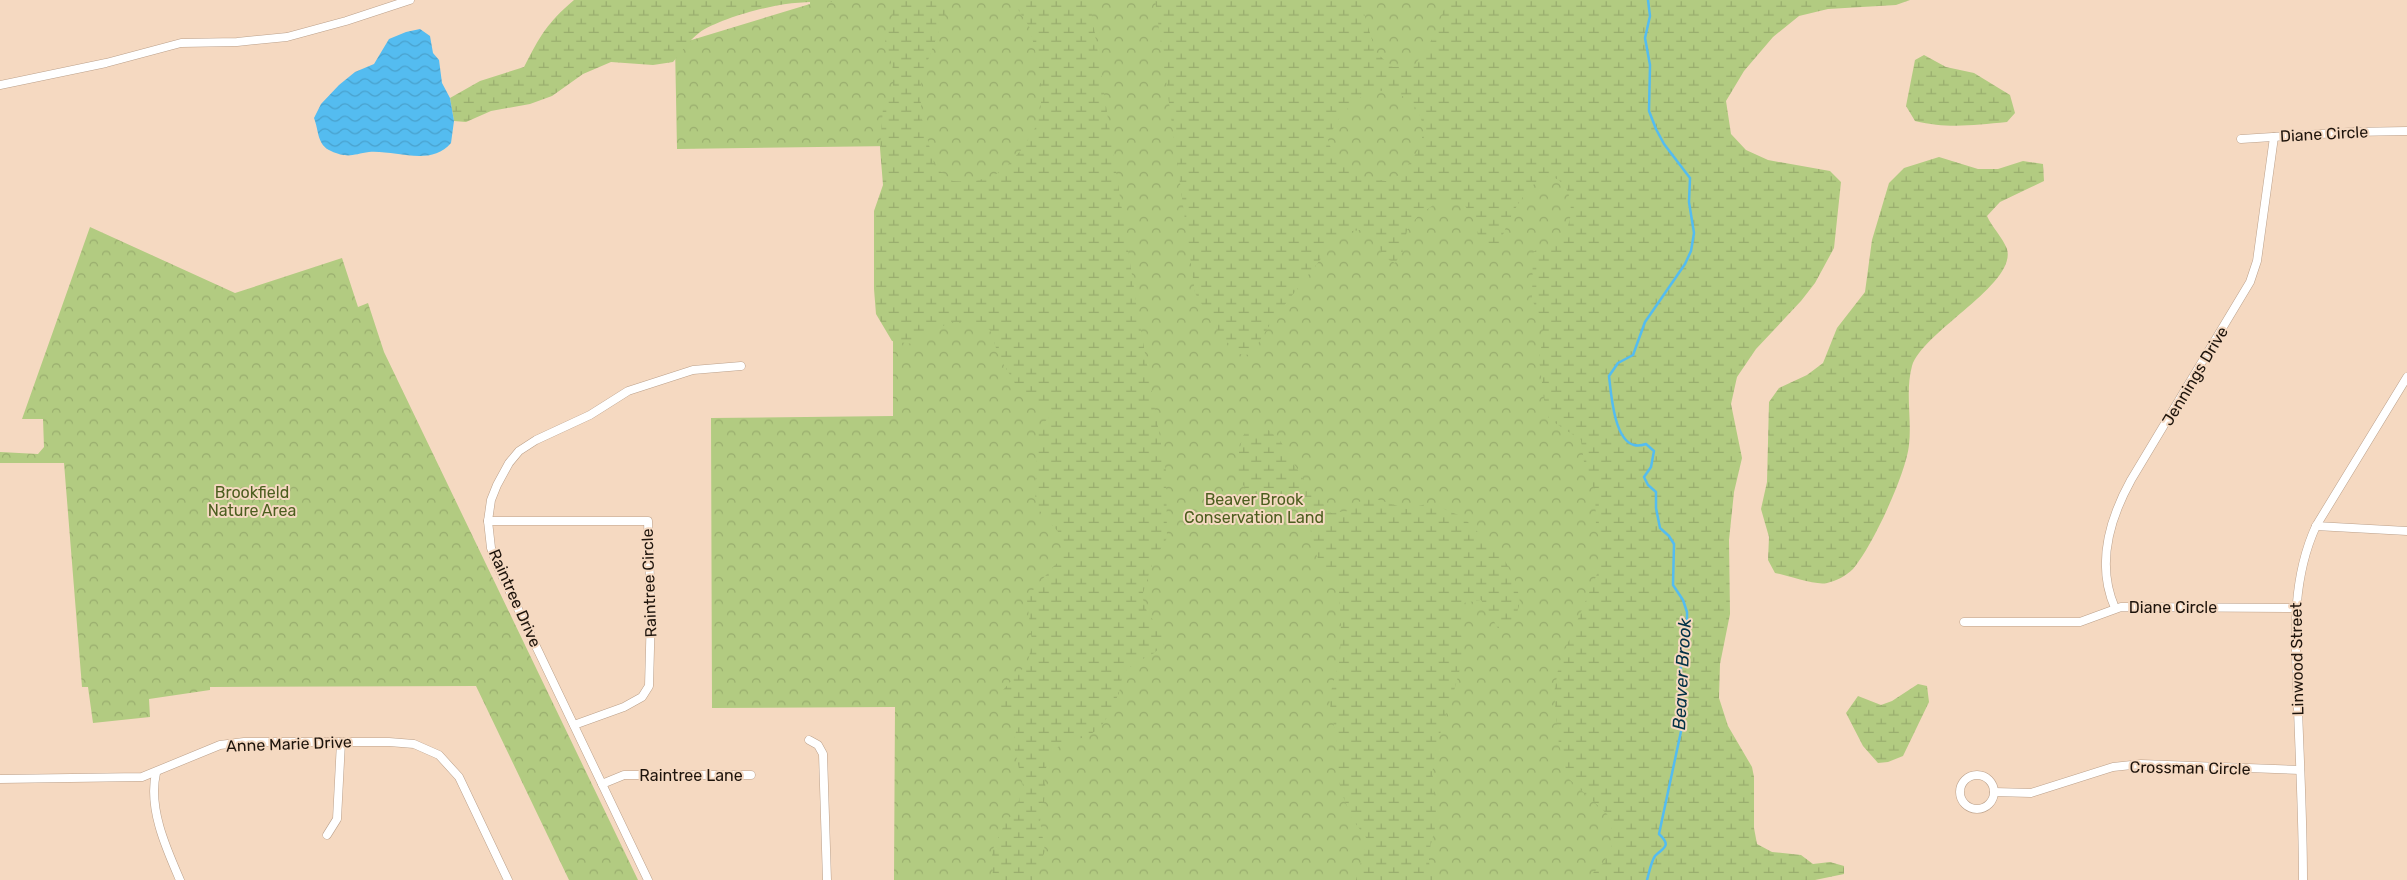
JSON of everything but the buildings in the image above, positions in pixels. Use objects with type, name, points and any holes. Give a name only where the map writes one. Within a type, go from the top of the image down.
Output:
[{"type":"street","points":[[0,85],[106,63],[182,43],[237,42],[287,37],[346,21],[410,0]]},
{"type":"street","name":"Diane Circle","points":[[2241,139],[2407,131]]},
{"type":"street","name":"Jennings Drive","points":[[2115,608],[2110,596],[2107,575],[2108,538],[2115,512],[2131,480],[2250,282],[2256,261],[2274,137]]},
{"type":"street","name":"Raintree Drive","points":[[648,880],[497,564],[492,548],[488,521],[497,485],[509,463],[519,451],[536,440],[590,415],[628,391],[693,370],[741,366]]},
{"type":"street","name":"Linwood Street","points":[[2303,880],[2295,608],[2302,564],[2316,526],[2407,377]]},
{"type":"street","name":"Raintree Circle","points":[[488,521],[648,521],[652,611],[649,686],[642,697],[624,707],[574,725]]},
{"type":"street","points":[[2316,526],[2407,531]]},
{"type":"street","name":"Diane Circle","points":[[1964,622],[2080,622],[2087,621],[2115,608],[2295,608]]},
{"type":"street","points":[[809,740],[818,745],[823,754],[827,880]]},
{"type":"street","name":"Anne Marie Drive","points":[[0,779],[129,779],[156,773],[220,745],[244,742],[414,744],[439,755],[459,777],[508,880]]},
{"type":"street","points":[[328,835],[337,819],[341,742]]},
{"type":"street","name":"Crossman Circle","points":[[1994,792],[2030,793],[2113,767],[2141,764],[2300,770]]},
{"type":"street","points":[[156,773],[154,801],[163,835],[180,880]]},
{"type":"street","name":"Raintree Lane","points":[[602,784],[630,774],[751,775]]},
{"type":"street","points":[[1976,775],[1986,778],[1994,792],[1990,802],[1975,809],[1964,804],[1960,788],[1966,779],[1976,775]]},
{"type":"green space","points":[[574,0],[853,0],[784,4],[745,13],[718,23],[699,33],[688,43],[673,62],[653,65],[611,62],[583,74],[552,96],[530,104],[491,111],[466,122],[454,121],[450,98],[480,81],[524,67],[545,30]]},
{"type":"green space","name":"Beaver Brook Conservation Land","points":[[810,0],[1648,0],[1647,880],[894,880],[895,707],[712,708],[711,418],[893,416],[893,146],[677,149],[675,45],[810,4]]},
{"type":"green space","points":[[882,0],[951,0],[923,73],[920,91],[922,119],[935,167],[953,181],[970,182],[992,177],[1006,167],[1022,149],[1037,125],[1041,105],[1041,82],[1037,59],[1030,28],[1012,0],[1090,0],[1138,314],[1166,471],[1167,538],[1153,562],[1142,596],[1147,612],[1164,634],[1164,644],[1154,653],[1135,663],[1123,673],[1119,693],[1100,728],[1086,737],[1064,742],[1051,753],[1044,774],[1046,792],[1040,821],[1045,851],[1033,880],[993,880],[992,851],[1006,821],[1016,811],[1023,786],[1013,742],[1016,732],[1015,724],[1007,717],[1000,705],[1002,691],[1028,663],[1032,641],[1027,600],[1035,587],[1060,560],[1063,547],[1060,534],[1039,510],[1035,495],[1038,432],[1042,424],[1052,415],[1052,410],[1048,406],[1034,402],[1016,385],[999,357],[990,330],[969,322],[952,322],[927,333],[913,344],[892,341],[876,314],[874,289],[874,211],[883,185],[880,148],[883,108],[893,87],[893,69],[884,37],[890,26],[892,13],[887,4]]},
{"type":"green space","points":[[1155,0],[1360,0],[1376,53],[1393,67],[1414,66],[1435,35],[1447,0],[1910,0],[1896,5],[1828,9],[1799,16],[1773,37],[1744,71],[1726,101],[1731,134],[1746,150],[1768,160],[1830,171],[1841,182],[1834,248],[1815,283],[1801,301],[1756,349],[1737,377],[1731,404],[1742,458],[1734,492],[1729,540],[1730,614],[1720,664],[1719,698],[1728,726],[1752,767],[1754,777],[1754,828],[1757,844],[1772,852],[1801,855],[1813,864],[1830,862],[1844,866],[1844,874],[1815,880],[1591,880],[1591,875],[1604,862],[1611,847],[1612,830],[1607,814],[1569,779],[1559,745],[1554,693],[1559,664],[1597,574],[1601,545],[1596,525],[1595,489],[1586,477],[1581,440],[1549,419],[1544,400],[1539,358],[1544,334],[1532,298],[1533,253],[1540,245],[1551,245],[1560,239],[1569,222],[1571,212],[1570,201],[1562,183],[1555,178],[1543,176],[1534,184],[1511,216],[1498,246],[1489,249],[1478,237],[1475,217],[1461,202],[1449,200],[1436,203],[1418,216],[1407,230],[1403,251],[1395,263],[1383,257],[1378,243],[1360,230],[1345,232],[1329,244],[1320,260],[1272,321],[1251,355],[1239,354],[1220,335],[1195,293]],"holes":[[[1372,91],[1393,92],[1408,100],[1418,112],[1423,126],[1421,142],[1416,153],[1391,182],[1357,176],[1335,160],[1328,140],[1335,125],[1345,111],[1357,100]]]},
{"type":"green space","points":[[1924,55],[1946,67],[1974,73],[2010,95],[2015,113],[2007,122],[1961,126],[1915,121],[1906,106],[1915,60]]},
{"type":"green space","points":[[1939,157],[1978,169],[1998,169],[2023,161],[2043,164],[2044,181],[2000,202],[1987,216],[2007,249],[2006,263],[1998,277],[1984,292],[1920,352],[1912,366],[1909,386],[1910,435],[1907,458],[1887,510],[1861,559],[1847,574],[1837,580],[1822,584],[1775,573],[1768,560],[1769,537],[1761,509],[1767,482],[1769,402],[1779,388],[1807,375],[1823,363],[1837,328],[1865,292],[1872,240],[1889,183],[1904,168]]},
{"type":"green space","name":"Brookfield Nature Area","points":[[90,227],[235,293],[342,258],[358,307],[368,303],[384,352],[638,880],[569,880],[476,686],[210,687],[210,690],[149,699],[150,717],[93,723],[88,687],[82,687],[64,463],[0,463],[0,452],[38,454],[44,447],[43,419],[22,419]]},
{"type":"green space","points":[[1249,427],[1266,428],[1279,439],[1307,485],[1331,513],[1348,511],[1367,496],[1407,509],[1430,503],[1463,517],[1504,559],[1516,582],[1520,602],[1515,620],[1499,630],[1481,600],[1464,603],[1462,611],[1461,664],[1438,741],[1433,767],[1436,821],[1429,863],[1434,880],[1356,880],[1367,839],[1353,820],[1342,794],[1337,773],[1338,748],[1329,699],[1340,658],[1341,622],[1338,580],[1326,570],[1319,560],[1308,520],[1299,509],[1277,503],[1259,527],[1250,497],[1238,476],[1239,451],[1243,436]]},
{"type":"green space","points":[[1918,684],[1927,686],[1929,702],[1903,756],[1888,762],[1878,763],[1863,746],[1846,713],[1858,696],[1881,705],[1892,701]]},
{"type":"water","points":[[420,29],[430,36],[433,53],[439,60],[442,83],[450,98],[454,121],[451,143],[443,150],[423,156],[379,152],[347,155],[326,148],[319,137],[314,118],[321,104],[355,72],[374,64],[389,39]]},
{"type":"waterway","name":"Beaver Brook","points":[[1647,880],[1655,856],[1666,845],[1659,834],[1683,722],[1680,648],[1687,624],[1687,612],[1683,600],[1673,585],[1674,544],[1669,536],[1660,528],[1656,508],[1656,492],[1648,485],[1644,477],[1651,467],[1654,451],[1646,444],[1634,445],[1627,441],[1622,434],[1615,415],[1609,376],[1618,363],[1633,355],[1645,322],[1685,264],[1691,251],[1694,233],[1689,202],[1690,178],[1664,144],[1649,111],[1650,65],[1645,38],[1650,16],[1648,0]]}]
